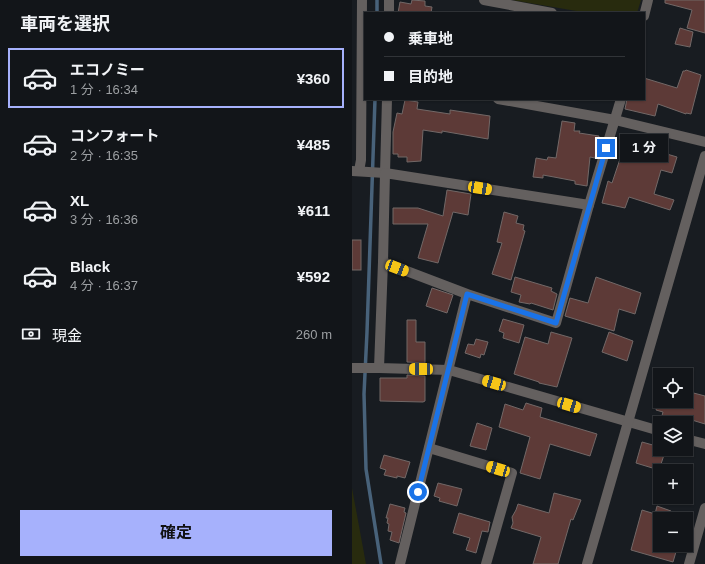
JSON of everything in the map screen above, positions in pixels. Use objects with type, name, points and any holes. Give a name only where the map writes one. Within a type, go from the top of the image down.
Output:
[{"type":"street","points":[[362,0],[361,160],[358,171],[382,173],[589,205]]},
{"type":"street","points":[[389,12],[390,0]]},
{"type":"street","points":[[489,0],[547,12]]},
{"type":"street","points":[[645,12],[648,0]]},
{"type":"street","points":[[376,368],[383,262],[382,173],[387,100]]},
{"type":"street","points":[[504,100],[615,120],[705,142]]},
{"type":"street","points":[[383,262],[467,294],[556,323],[621,100]]},
{"type":"street","points":[[587,564],[705,156]]},
{"type":"street","points":[[400,564],[467,294]]},
{"type":"street","points":[[356,368],[449,370],[653,429]]},
{"type":"street","points":[[693,441],[705,444]]},
{"type":"street","points":[[429,448],[512,473],[486,564]]},
{"type":"street","points":[[689,564],[705,508]]},
{"type":"green space","points":[[512,0],[641,0],[637,12],[582,12]]},
{"type":"green space","points":[[352,488],[366,564],[352,564]]},
{"type":"building","points":[[412,0],[425,1],[425,6],[432,7],[431,12],[398,12],[400,2],[411,4]]},
{"type":"building","points":[[665,0],[705,0],[705,33],[687,28],[692,10],[665,3]]},
{"type":"building","points":[[680,28],[693,32],[690,47],[675,44]]},
{"type":"building","points":[[686,70],[701,75],[691,114],[686,114],[658,104],[655,116],[625,109],[627,100],[645,100],[645,78],[677,88],[683,71]]},
{"type":"building","points":[[405,100],[418,102],[417,109],[450,114],[450,110],[490,116],[488,139],[442,131],[442,133],[423,130],[421,161],[407,162],[407,157],[398,157],[398,154],[393,154],[393,132],[397,113],[402,114]]},
{"type":"building","points":[[562,121],[575,123],[574,131],[599,136],[595,158],[590,157],[587,186],[575,184],[575,181],[543,175],[543,178],[533,177],[536,158],[547,160],[548,157],[556,158]]},
{"type":"building","points":[[640,146],[677,157],[672,173],[661,170],[654,194],[674,200],[670,210],[629,197],[625,208],[602,203],[608,181],[612,183],[621,156],[636,160]]},
{"type":"building","points":[[447,190],[471,194],[468,215],[453,212],[438,263],[418,258],[428,224],[393,224],[393,208],[418,208],[443,216]]},
{"type":"building","points":[[504,212],[518,216],[516,223],[524,225],[523,230],[525,231],[511,280],[492,274],[502,243],[497,242]]},
{"type":"building","points":[[352,240],[361,240],[361,270],[352,270]]},
{"type":"building","points":[[515,277],[552,288],[551,291],[557,294],[553,310],[531,303],[519,302],[521,295],[511,292]]},
{"type":"building","points":[[596,277],[641,293],[635,314],[619,309],[614,331],[565,316],[570,298],[588,303]]},
{"type":"building","points":[[432,288],[453,295],[447,313],[426,306]]},
{"type":"building","points":[[503,319],[524,325],[519,343],[503,338],[504,333],[499,331]]},
{"type":"building","points":[[407,320],[416,320],[416,342],[425,342],[425,363],[407,362]]},
{"type":"building","points":[[551,332],[572,338],[557,387],[539,383],[514,374],[525,337],[548,344]]},
{"type":"building","points":[[609,332],[633,341],[627,361],[602,352]]},
{"type":"building","points":[[476,339],[488,342],[484,355],[481,354],[480,358],[465,353],[468,344],[474,345]]},
{"type":"building","points":[[407,375],[425,376],[425,401],[380,401],[380,378],[407,378]]},
{"type":"building","points":[[693,393],[705,396],[705,424],[693,420],[693,416],[662,416],[663,412],[656,410],[656,408],[693,408]]},
{"type":"building","points":[[526,403],[542,408],[540,417],[597,434],[590,456],[550,444],[540,479],[520,473],[530,437],[499,427],[505,404],[523,410]]},
{"type":"building","points":[[477,423],[492,428],[486,450],[470,446]]},
{"type":"building","points":[[642,442],[653,445],[653,456],[664,456],[661,464],[653,464],[653,468],[636,463]]},
{"type":"building","points":[[384,455],[410,462],[405,478],[384,475],[386,470],[380,468]]},
{"type":"building","points":[[438,483],[462,489],[457,506],[439,501],[440,498],[434,496]]},
{"type":"building","points":[[554,493],[581,500],[573,520],[571,519],[558,564],[533,564],[541,537],[511,528],[513,523],[512,517],[518,504],[549,513]]},
{"type":"building","points":[[390,504],[405,508],[404,512],[406,513],[399,543],[390,540],[392,532],[388,531],[389,524],[387,523],[388,518],[386,518]]},
{"type":"building","points":[[657,506],[671,511],[671,512],[656,512]]},
{"type":"building","points":[[642,510],[653,513],[653,552],[676,552],[673,562],[631,550]]},
{"type":"building","points":[[459,513],[490,522],[488,532],[482,531],[476,553],[466,550],[470,538],[453,533]]},
{"type":"waterway","points":[[377,0],[377,12]]},
{"type":"waterway","points":[[375,100],[364,394],[366,469],[381,564]]},
{"type":"route","points":[[418,492],[467,294],[556,323],[606,148]]}]
